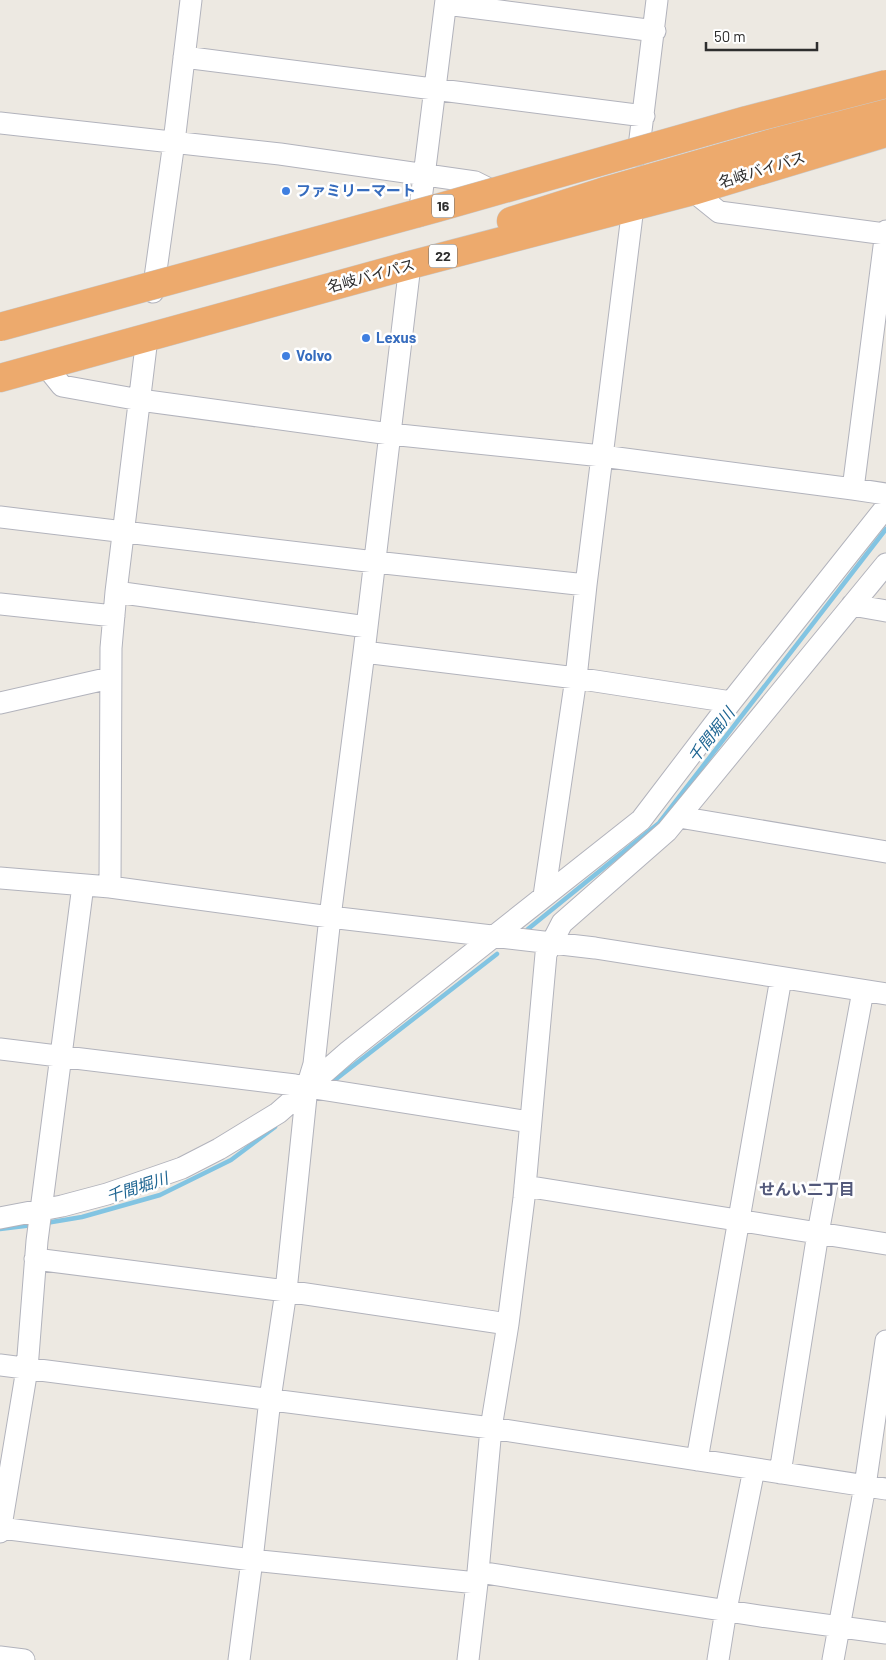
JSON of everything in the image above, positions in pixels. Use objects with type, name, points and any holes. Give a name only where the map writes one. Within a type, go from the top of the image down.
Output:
[{"type":"highway","name":"16","points":[[0,327],[437,208],[747,120],[886,84]]},
{"type":"highway","points":[[0,331],[153,292],[497,193],[886,89]]},
{"type":"highway","points":[[410,265],[457,238],[602,192],[886,110]]},
{"type":"highway","name":"名岐バイパス","points":[[0,378],[410,265],[693,191],[886,132]]},
{"type":"street","points":[[153,292],[191,0]]},
{"type":"street","points":[[638,155],[657,0]]},
{"type":"street","points":[[419,216],[446,2],[654,31]]},
{"type":"street","points":[[184,57],[644,116]]},
{"type":"street","points":[[0,123],[280,154],[475,182],[497,193]]},
{"type":"street","points":[[693,191],[719,212],[886,233],[853,489]]},
{"type":"street","points":[[544,896],[576,678],[633,207]]},
{"type":"street","points":[[239,1660],[270,1399],[286,1291],[308,1088],[314,1064],[330,917],[410,265]]},
{"type":"street","points":[[110,888],[110,678],[114,616],[147,338]]},
{"type":"street","points":[[45,365],[62,386],[140,400],[390,434],[602,456],[886,494]]},
{"type":"street","points":[[0,1218],[40,1213],[107,1194],[182,1168],[219,1149],[278,1113],[349,1051],[641,820],[731,702],[886,507]]},
{"type":"street","points":[[0,517],[586,585]]},
{"type":"street","points":[[468,1660],[478,1578],[491,1428],[508,1324],[525,1186],[546,954],[562,923],[667,831],[886,564]]},
{"type":"street","points":[[116,592],[367,627]]},
{"type":"street","points":[[0,604],[114,616]]},
{"type":"street","points":[[852,605],[886,611]]},
{"type":"street","points":[[364,652],[576,678],[731,702]]},
{"type":"street","points":[[0,703],[110,678]]},
{"type":"street","points":[[679,817],[886,852]]},
{"type":"street","points":[[0,878],[110,888],[330,917],[595,948],[886,994]]},
{"type":"street","points":[[0,1532],[27,1369],[40,1213],[83,885]]},
{"type":"street","points":[[698,1460],[782,978]]},
{"type":"street","points":[[780,1473],[818,1233],[863,991]]},
{"type":"street","points":[[0,1049],[308,1088],[530,1122]]},
{"type":"street","points":[[525,1186],[886,1244]]},
{"type":"street","points":[[36,1250],[286,1291],[508,1324]]},
{"type":"street","points":[[833,1660],[839,1626],[876,1487],[886,1341]]},
{"type":"street","points":[[0,1365],[491,1428],[876,1487]]},
{"type":"street","points":[[718,1660],[754,1469]]},
{"type":"street","points":[[0,1528],[252,1560],[478,1578],[886,1633]]},
{"type":"street","points":[[0,1657],[24,1660]]},
{"type":"waterway","name":"千間堀川","points":[[528,929],[659,823],[886,529]]},
{"type":"waterway","name":"千間堀川","points":[[331,1083],[497,954]]},
{"type":"waterway","name":"千間堀川","points":[[46,1223],[82,1217],[160,1195],[231,1160],[275,1127]]},
{"type":"waterway","name":"千間堀川","points":[[0,1229],[33,1225]]},
{"type":"place","name":"ファミリーマート","points":[[286,191]]},
{"type":"place","name":"Lexus","points":[[366,338]]},
{"type":"place","name":"Volvo","points":[[286,356]]},
{"type":"district","name":"せんい二丁目","points":[[807,1189]]}]
